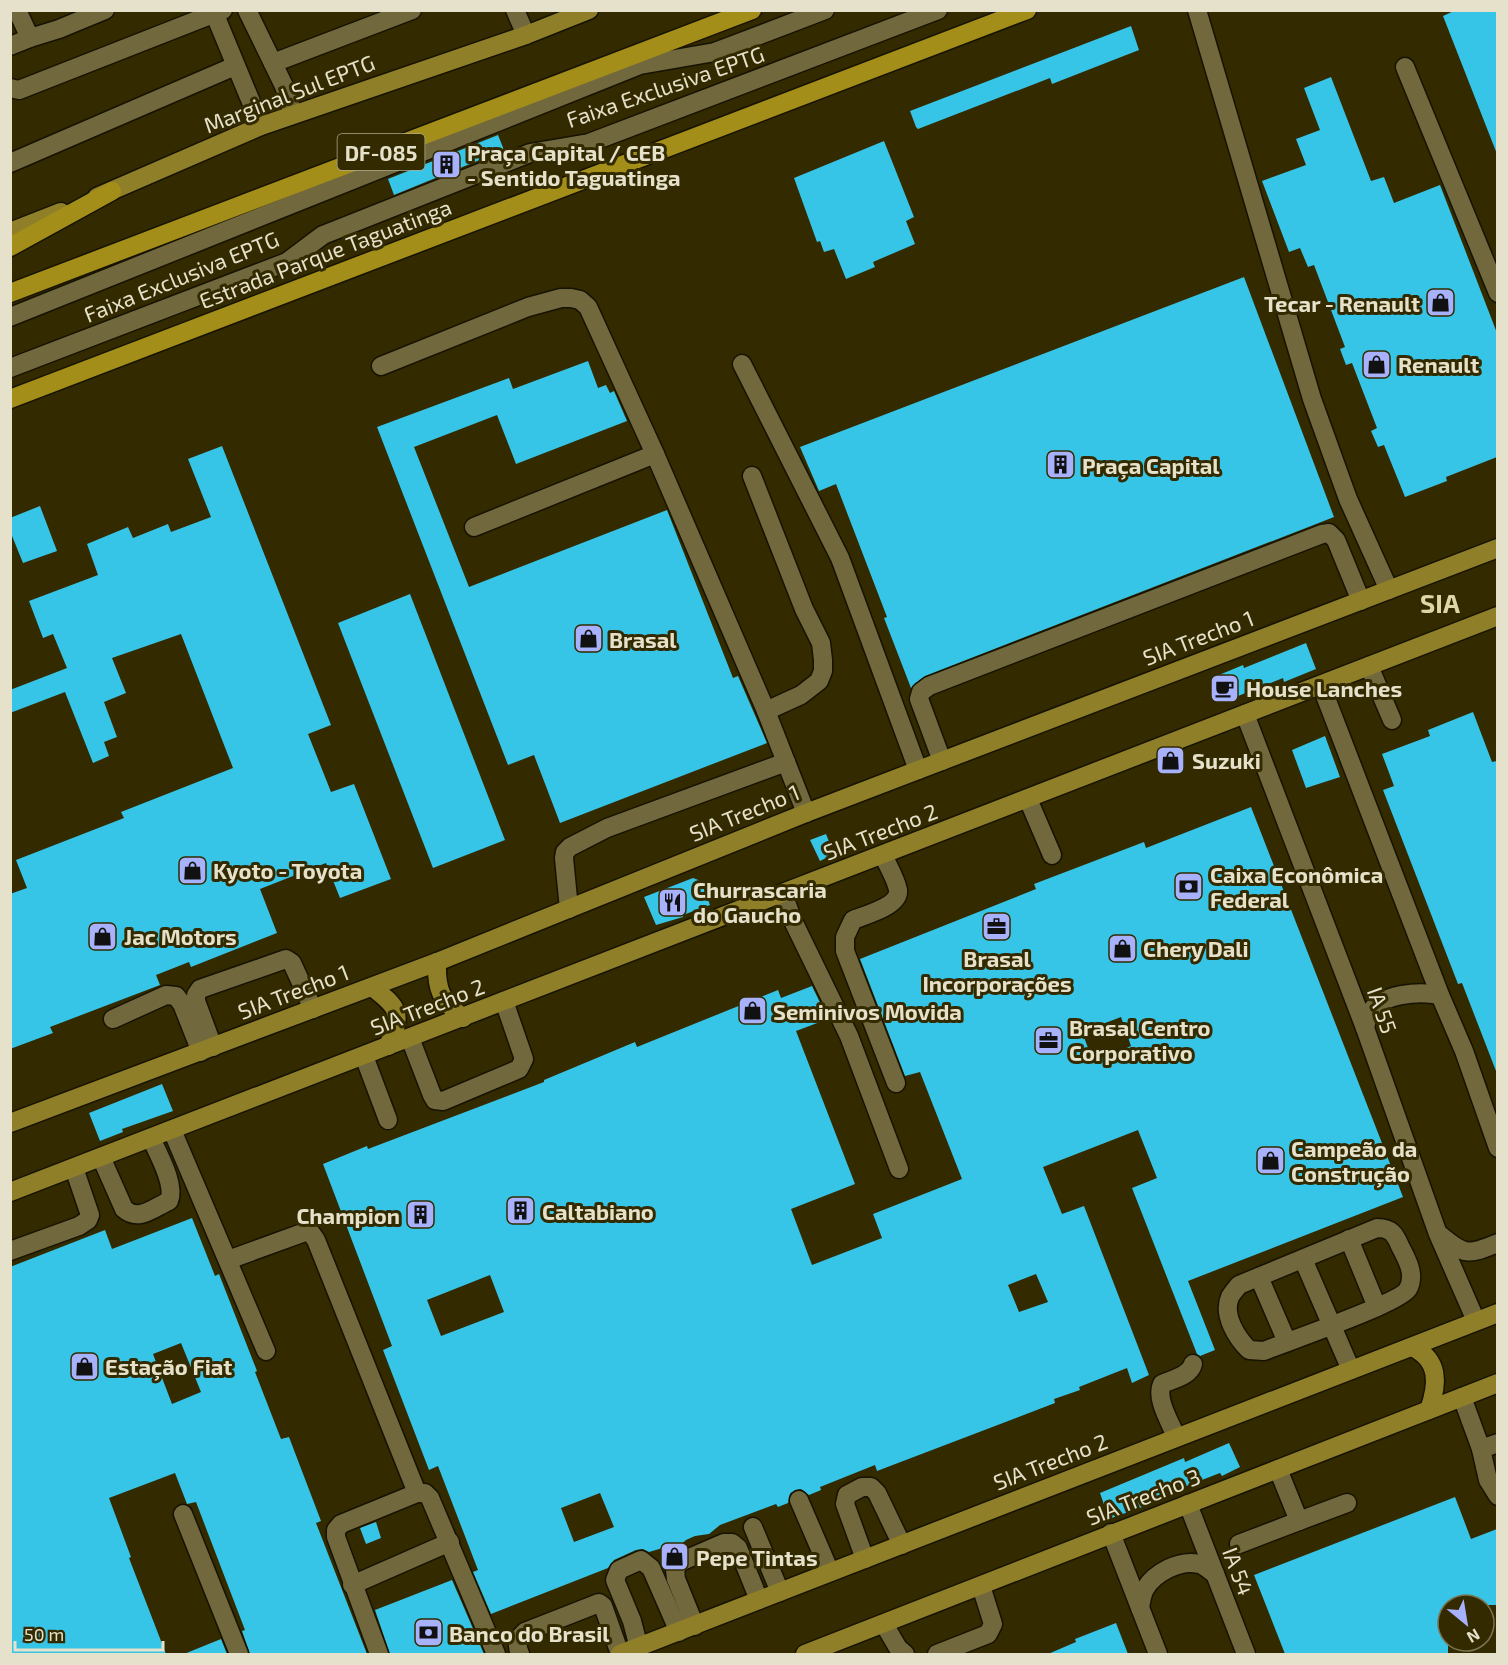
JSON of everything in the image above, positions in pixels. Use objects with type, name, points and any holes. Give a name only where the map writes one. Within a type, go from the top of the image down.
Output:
[{"type":"highway","name":"DF-085","points":[[10,293],[752,10]]},
{"type":"highway","name":"Estrada Parque Taguatinga","points":[[10,399],[1027,10]]},
{"type":"highway","points":[[10,247],[112,191]]},
{"type":"main road","name":"Marginal Sul EPTG","points":[[10,232],[112,191],[261,126],[525,35],[589,10]]},
{"type":"main road","name":"SIA Trecho 1","points":[[10,1123],[437,962],[806,813],[1497,548]]},
{"type":"main road","name":"SIA Trecho 2","points":[[10,1192],[1497,616]]},
{"type":"main road","points":[[437,962],[436,980],[440,993],[449,1006],[463,1017]]},
{"type":"main road","points":[[372,987],[389,1000],[396,1011],[398,1025],[388,1046]]},
{"type":"main road","name":"SIA Trecho 2","points":[[620,1654],[637,1651],[830,1572],[1497,1313]]},
{"type":"main road","points":[[1412,1347],[1428,1358],[1434,1370],[1434,1396],[1430,1410]]},
{"type":"main road","name":"SIA Trecho 3","points":[[805,1654],[1497,1383]]},
{"type":"street","points":[[17,10],[30,38]]},
{"type":"street","points":[[10,45],[59,29],[105,10]]},
{"type":"street","points":[[248,10],[284,86],[293,114]]},
{"type":"street","points":[[273,63],[412,10]]},
{"type":"street","points":[[515,10],[525,35]]},
{"type":"street","name":"Faixa Exclusiva EPTG","points":[[10,317],[640,65],[715,52],[825,10]]},
{"type":"street","name":"Faixa Exclusiva EPTG","points":[[10,368],[287,262],[323,235],[530,153],[589,143],[938,10]]},
{"type":"street","points":[[1197,10],[1312,399],[1348,499],[1389,590]]},
{"type":"street","points":[[10,88],[19,90],[216,12],[261,126]]},
{"type":"street","points":[[10,163],[236,66]]},
{"type":"street","points":[[1405,67],[1497,293]]},
{"type":"street","points":[[381,366],[528,307],[561,298],[580,300],[588,307],[655,454],[766,711],[806,813]]},
{"type":"street","points":[[742,364],[840,558],[918,770]]},
{"type":"street","points":[[474,527],[655,454]]},
{"type":"street","points":[[752,476],[804,609],[821,643],[824,660],[819,681],[801,695],[766,711]]},
{"type":"street","points":[[942,761],[919,699],[921,692],[929,686],[1322,534],[1329,533],[1336,540],[1361,601]]},
{"type":"street","points":[[1369,666],[1392,720]]},
{"type":"street","points":[[1321,685],[1440,995],[1464,1051],[1497,1148]]},
{"type":"street","name":"IA 55","points":[[1245,714],[1365,1028],[1438,1234],[1476,1321]]},
{"type":"street","points":[[569,909],[564,858],[570,847],[607,828],[786,762]]},
{"type":"street","points":[[1028,799],[1052,855]]},
{"type":"street","points":[[883,855],[898,891],[897,897],[892,904],[853,920],[845,938],[845,951],[896,1083]]},
{"type":"street","points":[[783,894],[793,921],[849,1036],[899,1169]]},
{"type":"street","points":[[207,1049],[196,1001],[196,995],[200,989],[286,959],[292,963],[313,1009]]},
{"type":"street","points":[[1365,1028],[1370,1013],[1391,997],[1416,992],[1440,995]]},
{"type":"street","points":[[113,1019],[166,995],[176,996],[207,1049]]},
{"type":"street","points":[[410,1038],[432,1095],[435,1100],[443,1101],[519,1069],[523,1065],[524,1059],[504,1002]]},
{"type":"street","points":[[364,1056],[388,1120]]},
{"type":"street","points":[[172,1130],[266,1351]]},
{"type":"street","points":[[101,1157],[124,1209],[131,1215],[137,1216],[169,1201],[171,1195],[170,1185],[151,1138]]},
{"type":"street","points":[[10,1251],[79,1226],[88,1220],[90,1215],[74,1168]]},
{"type":"street","points":[[1377,1228],[1386,1228],[1395,1234],[1410,1266],[1411,1281],[1406,1292],[1377,1307],[1264,1351],[1249,1350],[1233,1327],[1228,1310],[1230,1298],[1239,1286],[1349,1239],[1377,1228]]},
{"type":"street","points":[[228,1260],[305,1232],[311,1233],[316,1240],[417,1493]]},
{"type":"street","points":[[1438,1234],[1456,1249],[1467,1252],[1477,1251],[1497,1243]]},
{"type":"street","points":[[1349,1239],[1377,1307]]},
{"type":"street","points":[[1303,1259],[1351,1370]]},
{"type":"street","points":[[1259,1277],[1287,1342]]},
{"type":"street","points":[[1176,1437],[1164,1408],[1160,1389],[1162,1384],[1188,1373],[1193,1364]]},
{"type":"street","points":[[1462,1397],[1489,1446],[1488,1480],[1497,1496]]},
{"type":"street","points":[[1278,1469],[1299,1521]]},
{"type":"street","points":[[865,1559],[845,1504],[847,1496],[862,1487],[871,1487],[877,1493],[902,1545]]},
{"type":"street","points":[[379,1654],[352,1585],[336,1537],[336,1530],[341,1524],[417,1493],[425,1493],[430,1498],[450,1542],[496,1654]]},
{"type":"street","points":[[799,1500],[830,1572]]},
{"type":"street","points":[[1239,1544],[1347,1503]]},
{"type":"street","name":"IA 54","points":[[1188,1504],[1246,1654]]},
{"type":"street","points":[[183,1514],[239,1654]]},
{"type":"street","points":[[753,1527],[780,1592]]},
{"type":"street","points":[[1111,1533],[1158,1654]]},
{"type":"street","points":[[352,1585],[450,1542]]},
{"type":"street","points":[[687,1629],[675,1569],[680,1562],[724,1543],[738,1548],[759,1600]]},
{"type":"street","points":[[637,1651],[632,1621],[615,1580],[619,1570],[641,1560],[651,1568],[687,1629]]},
{"type":"street","points":[[1140,1608],[1144,1590],[1154,1577],[1172,1568],[1186,1563],[1201,1564],[1215,1574]]},
{"type":"street","points":[[937,1654],[988,1634],[993,1624],[981,1586]]},
{"type":"street","points":[[520,1654],[517,1647],[518,1638],[525,1632],[599,1603],[603,1606],[620,1654]]},
{"type":"street","points":[[884,1624],[898,1648],[905,1654]]},
{"type":"building","points":[[1456,10],[1497,10],[1497,154],[1443,16]]},
{"type":"building","points":[[1131,26],[1139,50],[1052,84],[1050,78],[918,129],[916,127],[910,111]]},
{"type":"building","points":[[1331,77],[1371,181],[1384,177],[1394,203],[1440,185],[1497,333],[1497,457],[1446,477],[1447,481],[1405,497],[1384,445],[1378,447],[1371,431],[1377,428],[1352,363],[1346,365],[1340,349],[1345,347],[1314,265],[1308,267],[1300,248],[1289,252],[1262,181],[1306,165],[1296,139],[1320,130],[1304,88]]},
{"type":"building","name":"Praça Capital / CEB - Sentido Taguatinga","points":[[498,135],[504,150],[394,195],[388,179]]},
{"type":"building","points":[[884,141],[914,217],[906,221],[915,244],[873,262],[875,267],[846,279],[834,249],[824,252],[820,241],[817,242],[794,178]]},
{"type":"building","name":"Praça Capital","points":[[1244,277],[1334,517],[925,676],[911,688],[884,618],[887,617],[836,484],[819,491],[800,447]]},
{"type":"building","name":"Brasal","points":[[588,361],[598,388],[606,385],[610,393],[614,391],[627,421],[516,464],[497,415],[414,447],[469,587],[667,510],[733,678],[738,676],[767,743],[560,823],[534,755],[508,765],[377,427],[509,378],[513,389]]},
{"type":"building","points":[[222,446],[331,725],[308,734],[331,792],[354,784],[391,879],[340,898],[326,863],[260,889],[277,933],[191,967],[189,962],[156,975],[160,985],[50,1027],[53,1033],[10,1049],[10,894],[27,888],[16,860],[124,818],[121,812],[233,768],[181,634],[112,658],[126,693],[104,702],[117,737],[104,742],[109,756],[93,763],[65,692],[10,713],[10,690],[67,668],[53,634],[43,638],[29,601],[98,575],[87,544],[128,527],[133,538],[168,524],[171,532],[211,517],[188,459]]},
{"type":"building","points":[[40,506],[57,551],[23,563],[10,531],[10,518]]},
{"type":"building","points":[[410,594],[505,840],[433,868],[338,623]]},
{"type":"building","points":[[1306,643],[1316,669],[1284,682],[1283,678],[1223,702],[1214,681],[1220,678],[1219,675],[1243,665],[1244,668]]},
{"type":"building","points":[[1473,712],[1492,762],[1497,761],[1496,1071],[1462,983],[1458,984],[1383,790],[1394,786],[1382,754],[1430,736],[1428,730]]},
{"type":"building","points":[[1325,736],[1340,777],[1306,788],[1292,750]]},
{"type":"building","points":[[1251,807],[1403,1197],[1188,1281],[1215,1350],[1200,1356],[1197,1354],[1132,1188],[1157,1178],[1138,1130],[1043,1167],[1062,1214],[1084,1206],[1149,1375],[1132,1383],[1127,1368],[1079,1387],[1080,1390],[1054,1399],[1055,1403],[877,1471],[875,1465],[820,1487],[821,1490],[809,1495],[801,1489],[795,1490],[790,1494],[788,1503],[778,1507],[776,1504],[720,1525],[709,1534],[695,1536],[678,1547],[666,1547],[649,1552],[643,1549],[636,1550],[614,1560],[608,1568],[491,1614],[473,1572],[478,1570],[438,1466],[429,1470],[383,1350],[392,1346],[323,1164],[544,1082],[544,1080],[635,1042],[637,1047],[778,990],[781,998],[812,986],[828,1019],[796,1031],[855,1184],[791,1209],[812,1265],[882,1238],[873,1214],[962,1179],[920,1072],[905,1076],[860,959],[1036,889],[1034,884],[1144,842],[1146,848]],"holes":[[[1121,1017],[1131,1046],[1093,1061],[1082,1032]],[[1036,1274],[1048,1302],[1019,1312],[1008,1285]],[[490,1275],[504,1312],[441,1336],[427,1300]],[[600,1493],[614,1527],[574,1542],[561,1508]]]},
{"type":"building","points":[[826,834],[834,854],[820,861],[810,840]]},
{"type":"building","points":[[693,878],[701,881],[710,905],[683,915],[683,917],[656,925],[644,897]]},
{"type":"building","points":[[162,1084],[173,1111],[122,1129],[123,1132],[100,1141],[89,1113]]},
{"type":"building","points":[[192,1218],[215,1276],[219,1274],[281,1439],[289,1437],[321,1521],[316,1523],[367,1654],[250,1654],[242,1631],[245,1630],[196,1502],[187,1504],[175,1473],[109,1498],[131,1557],[129,1558],[166,1654],[10,1654],[10,1267],[105,1230],[112,1249]],"holes":[[[181,1343],[201,1392],[172,1404],[153,1354]]]},
{"type":"building","points":[[1229,1443],[1240,1467],[1222,1476],[1220,1473],[1155,1498],[1156,1502],[1109,1519],[1100,1493],[1184,1458],[1185,1462]]},
{"type":"building","points":[[1455,1497],[1471,1539],[1497,1529],[1497,1605],[1496,1593],[1436,1593],[1436,1653],[1448,1654],[1285,1654],[1254,1575]]},
{"type":"building","points":[[376,1522],[381,1538],[366,1544],[360,1528]]},
{"type":"building","name":"Banco do Brasil","points":[[452,1580],[484,1654],[390,1654],[375,1610]]},
{"type":"building","points":[[1116,1623],[1128,1654],[1048,1654],[1076,1642],[1075,1639]]},
{"type":"building","points":[[221,1639],[227,1654],[184,1654]]},
{"type":"place","name":"Praça Capital / CEB - Sentido Taguatinga","points":[[446,165]]},
{"type":"place","name":"Tecar - Renault","points":[[1441,303]]},
{"type":"place","name":"Renault","points":[[1377,364]]},
{"type":"place","name":"Praça Capital","points":[[1061,465]]},
{"type":"place","name":"Brasal","points":[[588,639]]},
{"type":"place","name":"House Lanches","points":[[1225,688]]},
{"type":"place","name":"Suzuki","points":[[1171,760]]},
{"type":"place","name":"Kyoto - Toyota","points":[[192,870]]},
{"type":"place","name":"Caixa Econômica Federal","points":[[1189,887]]},
{"type":"place","name":"Churrascaria do Gaucho","points":[[672,902]]},
{"type":"place","name":"Brasal Incorporações","points":[[997,926]]},
{"type":"place","name":"Jac Motors","points":[[103,936]]},
{"type":"place","name":"Chery Dali","points":[[1122,948]]},
{"type":"place","name":"Seminivos Movida","points":[[752,1011]]},
{"type":"place","name":"Brasal Centro Corporativo","points":[[1048,1040]]},
{"type":"place","name":"Campeão da Construção","points":[[1270,1161]]},
{"type":"place","name":"Caltabiano","points":[[521,1211]]},
{"type":"place","name":"Champion","points":[[421,1215]]},
{"type":"place","name":"Estação Fiat","points":[[84,1366]]},
{"type":"place","name":"Pepe Tintas","points":[[675,1557]]},
{"type":"place","name":"Banco do Brasil","points":[[428,1633]]},
{"type":"district","name":"SIA","points":[[1440,602]]}]
